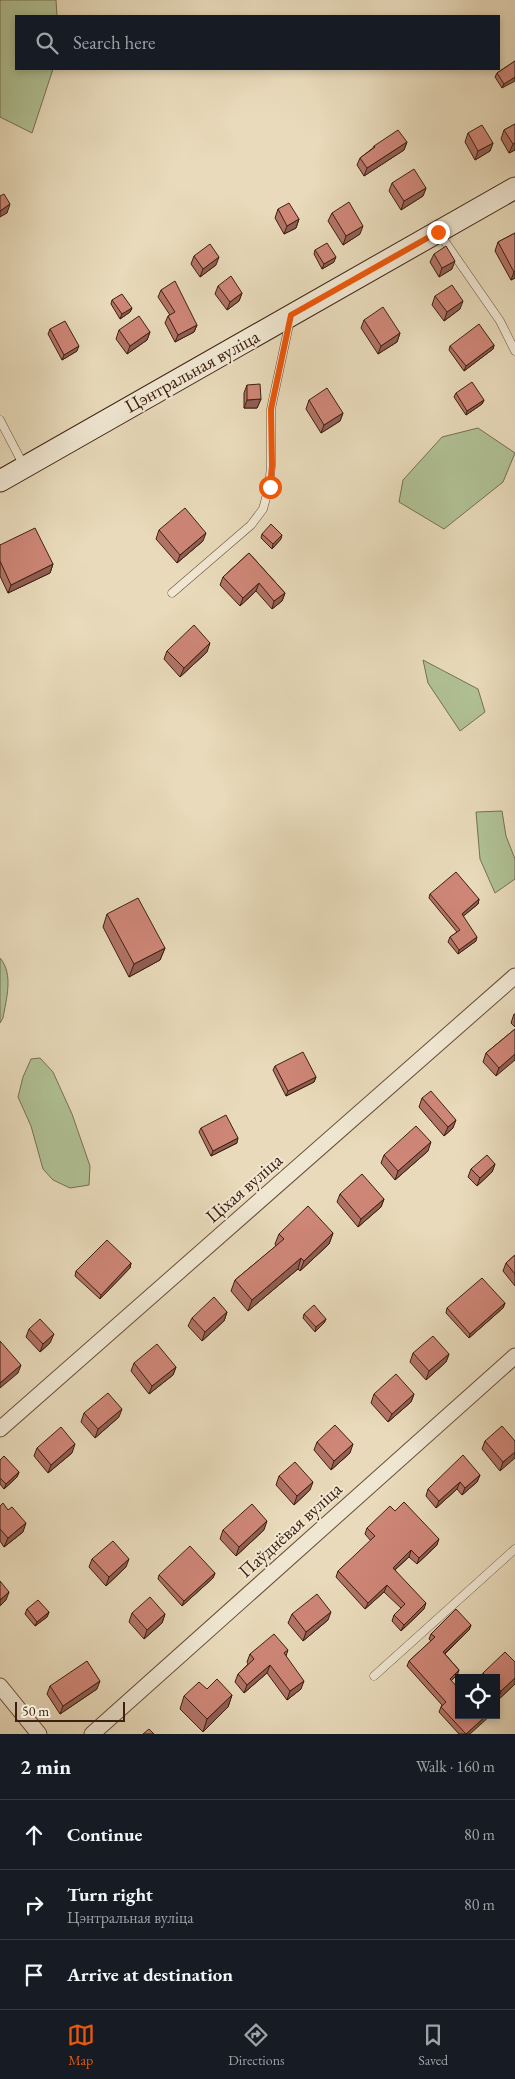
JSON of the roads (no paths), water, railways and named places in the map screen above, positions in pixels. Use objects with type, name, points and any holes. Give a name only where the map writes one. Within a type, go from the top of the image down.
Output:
[{"type":"street","name":"Цэнтральная вуліца","points":[[0,481],[515,188]]},
{"type":"street","name":"Ціхая вуліца","points":[[0,1429],[515,976]]},
{"type":"street","name":"Паўднёвая вуліца","points":[[92,1734],[515,1356]]},
{"type":"street","points":[[0,1686],[39,1734]]},
{"type":"lane","points":[[438,232],[500,321],[515,351]]},
{"type":"lane","points":[[172,593],[251,525],[263,509],[270,487],[272,466],[271,409],[291,315]]},
{"type":"lane","points":[[0,420],[24,466]]},
{"type":"lane","points":[[374,1676],[515,1549]]}]
